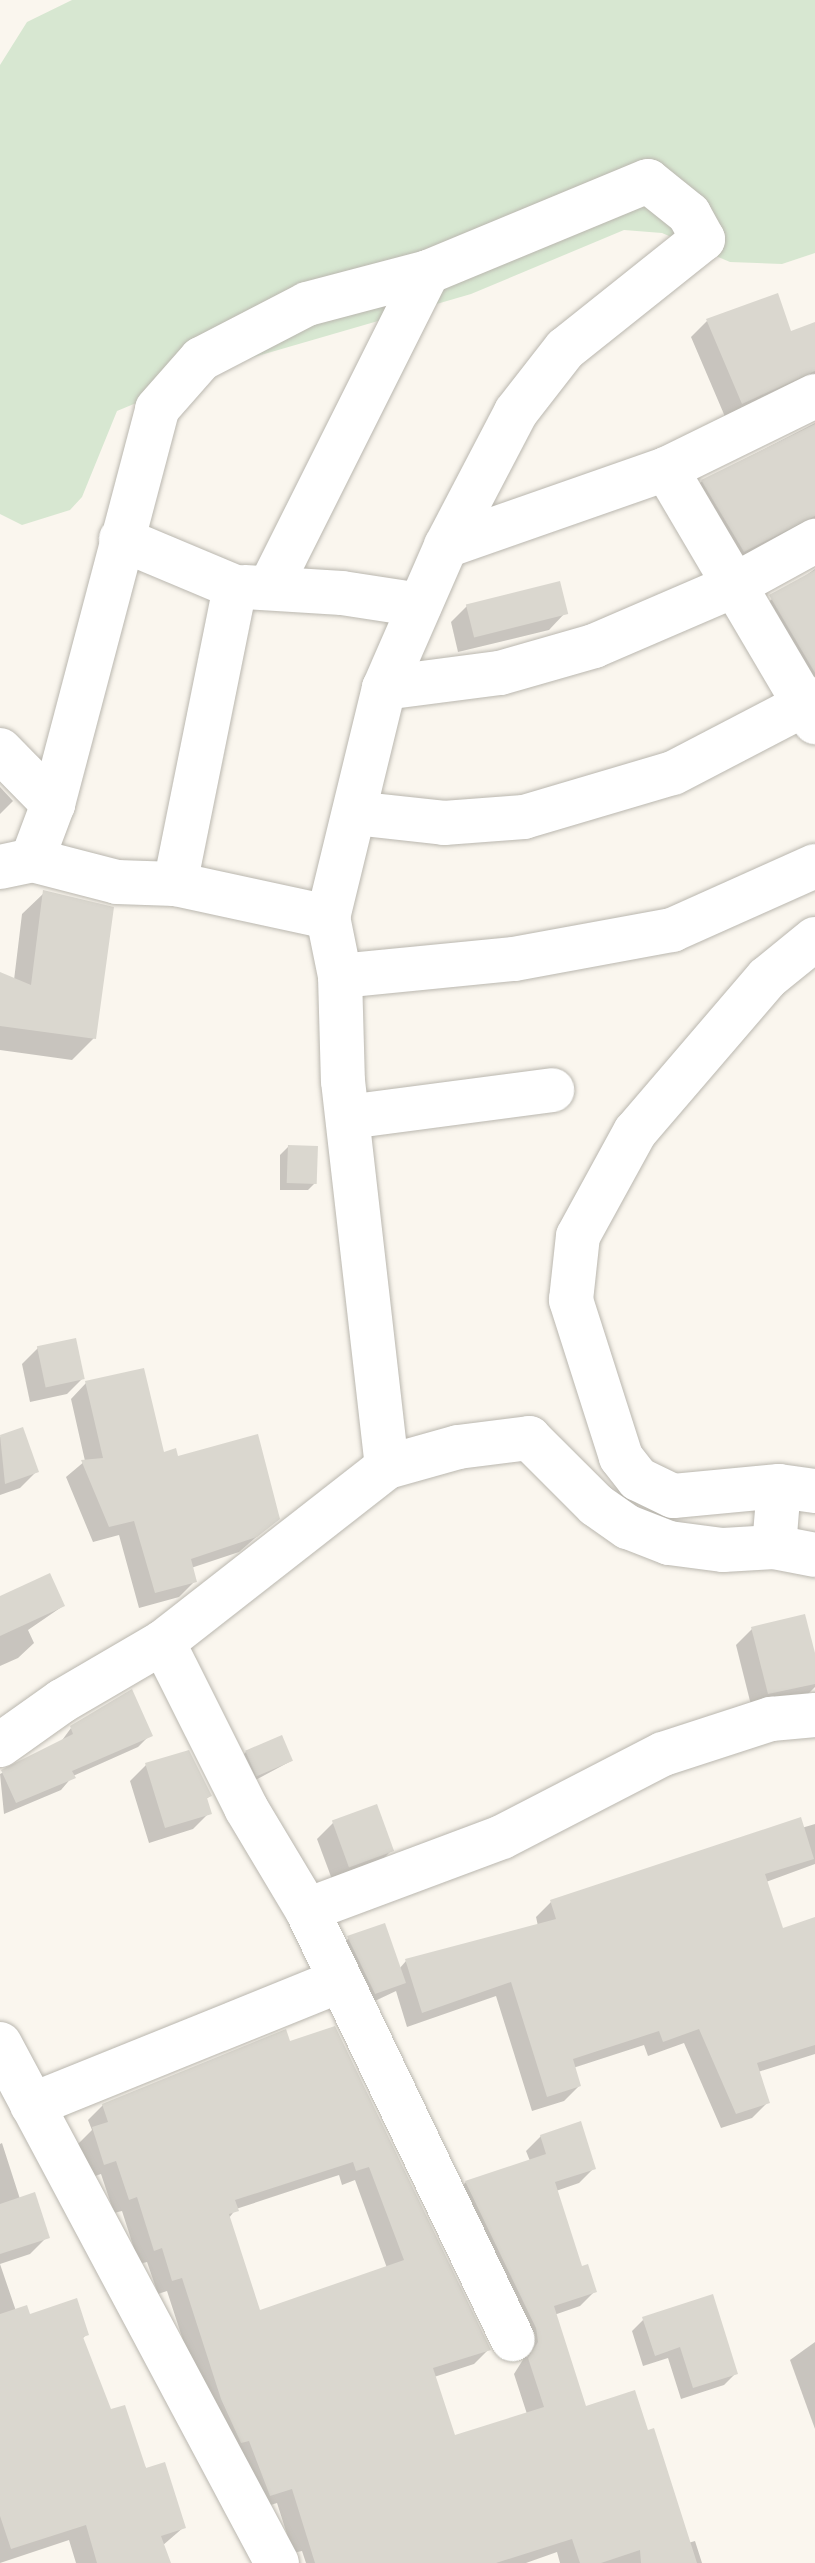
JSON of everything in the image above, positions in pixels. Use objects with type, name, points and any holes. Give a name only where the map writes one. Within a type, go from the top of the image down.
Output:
[{"type":"street","points":[[328,917],[175,884],[117,882],[16,864],[53,804],[157,409],[201,359],[307,304],[428,272],[648,181],[689,214],[703,239],[565,349],[516,412],[446,546],[384,688],[328,917],[340,976],[348,1117],[387,1467]]},
{"type":"street","points":[[175,884],[253,586],[428,272]]},
{"type":"street","points":[[446,546],[666,469],[815,396]]},
{"type":"street","points":[[354,813],[444,823],[524,817],[673,773],[811,708],[733,586],[666,469]]},
{"type":"street","points":[[121,539],[253,586],[420,605]]},
{"type":"street","points":[[384,688],[500,673],[594,646],[733,586],[815,541]]},
{"type":"street","points":[[0,750],[53,804]]},
{"type":"street","points":[[340,976],[514,959],[657,934],[727,908],[815,866]]},
{"type":"street","points":[[0,1745],[62,1701],[163,1642],[387,1467],[458,1447],[529,1438],[596,1505],[628,1527],[669,1543],[723,1550],[794,1551],[797,1489],[673,1496],[638,1479],[616,1444],[571,1300],[578,1236],[635,1132],[767,978],[815,939]]},
{"type":"street","points":[[348,1117],[552,1090]]},
{"type":"street","points":[[163,1642],[246,1808],[307,1910],[513,2339]]},
{"type":"street","points":[[307,1910],[502,1837],[663,1754],[771,1719],[815,1715]]},
{"type":"street","points":[[32,2105],[339,1981]]},
{"type":"street","points":[[0,2044],[277,2563]]},
{"type":"green space","points":[[72,0],[815,0],[815,253],[782,264],[730,262],[662,233],[624,230],[471,294],[230,364],[117,411],[82,497],[70,510],[22,525],[0,514],[0,65],[27,22]]},
{"type":"building","points":[[778,293],[791,331],[815,322],[815,371],[742,404],[706,319]]},
{"type":"building","points":[[815,424],[815,516],[744,552],[701,480]]},
{"type":"building","points":[[815,570],[815,673],[769,595]]},
{"type":"building","points":[[560,581],[568,614],[474,637],[466,604]]},
{"type":"building","points":[[43,890],[114,907],[96,1039],[0,1026],[0,972],[31,985]]},
{"type":"building","points":[[288,1145],[318,1146],[317,1184],[287,1183]]},
{"type":"building","points":[[76,1338],[85,1379],[46,1387],[37,1346]]},
{"type":"building","points":[[144,1368],[164,1452],[176,1448],[178,1456],[258,1434],[280,1519],[257,1537],[191,1559],[197,1582],[155,1593],[134,1521],[109,1527],[81,1460],[103,1458],[85,1381]]},
{"type":"building","points":[[23,1427],[39,1472],[5,1484],[0,1435]]},
{"type":"building","points":[[50,1573],[65,1606],[0,1636],[0,1596]]},
{"type":"building","points":[[805,1614],[815,1653],[815,1684],[768,1694],[751,1627]]},
{"type":"building","points":[[132,1689],[153,1736],[72,1771],[76,1778],[16,1803],[1,1770],[73,1734],[70,1726]]},
{"type":"building","points":[[282,1735],[293,1761],[256,1776],[245,1751]]},
{"type":"building","points":[[189,1750],[212,1796],[207,1798],[212,1814],[165,1828],[145,1763]]},
{"type":"building","points":[[377,1804],[394,1851],[349,1867],[332,1820]]},
{"type":"building","points":[[801,1817],[814,1859],[765,1874],[783,1928],[815,1917],[815,2045],[757,2063],[770,2103],[736,2114],[699,2029],[663,2042],[659,2031],[573,2059],[581,2086],[547,2097],[511,1982],[422,2013],[405,1959],[556,1919],[550,1900]]},
{"type":"building","points":[[385,1923],[406,1983],[375,1994],[347,1936]]},
{"type":"building","points":[[335,2026],[491,2350],[433,2368],[455,2435],[544,2407],[528,2358],[538,2342],[536,2328],[465,2181],[546,2154],[540,2135],[581,2121],[596,2169],[555,2182],[582,2266],[588,2264],[597,2292],[554,2306],[586,2406],[635,2390],[648,2430],[654,2428],[697,2563],[641,2563],[640,2550],[601,2563],[580,2563],[572,2539],[496,2563],[315,2563],[292,2489],[270,2496],[249,2441],[241,2443],[221,2399],[182,2278],[172,2281],[162,2248],[154,2251],[137,2197],[129,2200],[116,2161],[104,2165],[92,2127],[108,2122],[102,2104],[286,2029],[290,2041]],"holes":[[[353,2162],[356,2171],[369,2167],[404,2260],[260,2310],[229,2214],[239,2211],[235,2200]]]},
{"type":"building","points":[[35,2192],[50,2238],[0,2254],[0,2204]]},
{"type":"building","points":[[713,2294],[738,2374],[693,2388],[680,2347],[655,2356],[642,2317]]},
{"type":"building","points":[[77,2298],[89,2335],[83,2337],[111,2409],[125,2405],[146,2468],[165,2462],[186,2528],[161,2536],[171,2563],[97,2563],[86,2525],[11,2549],[0,2516],[0,2314],[27,2305],[30,2314]]}]
